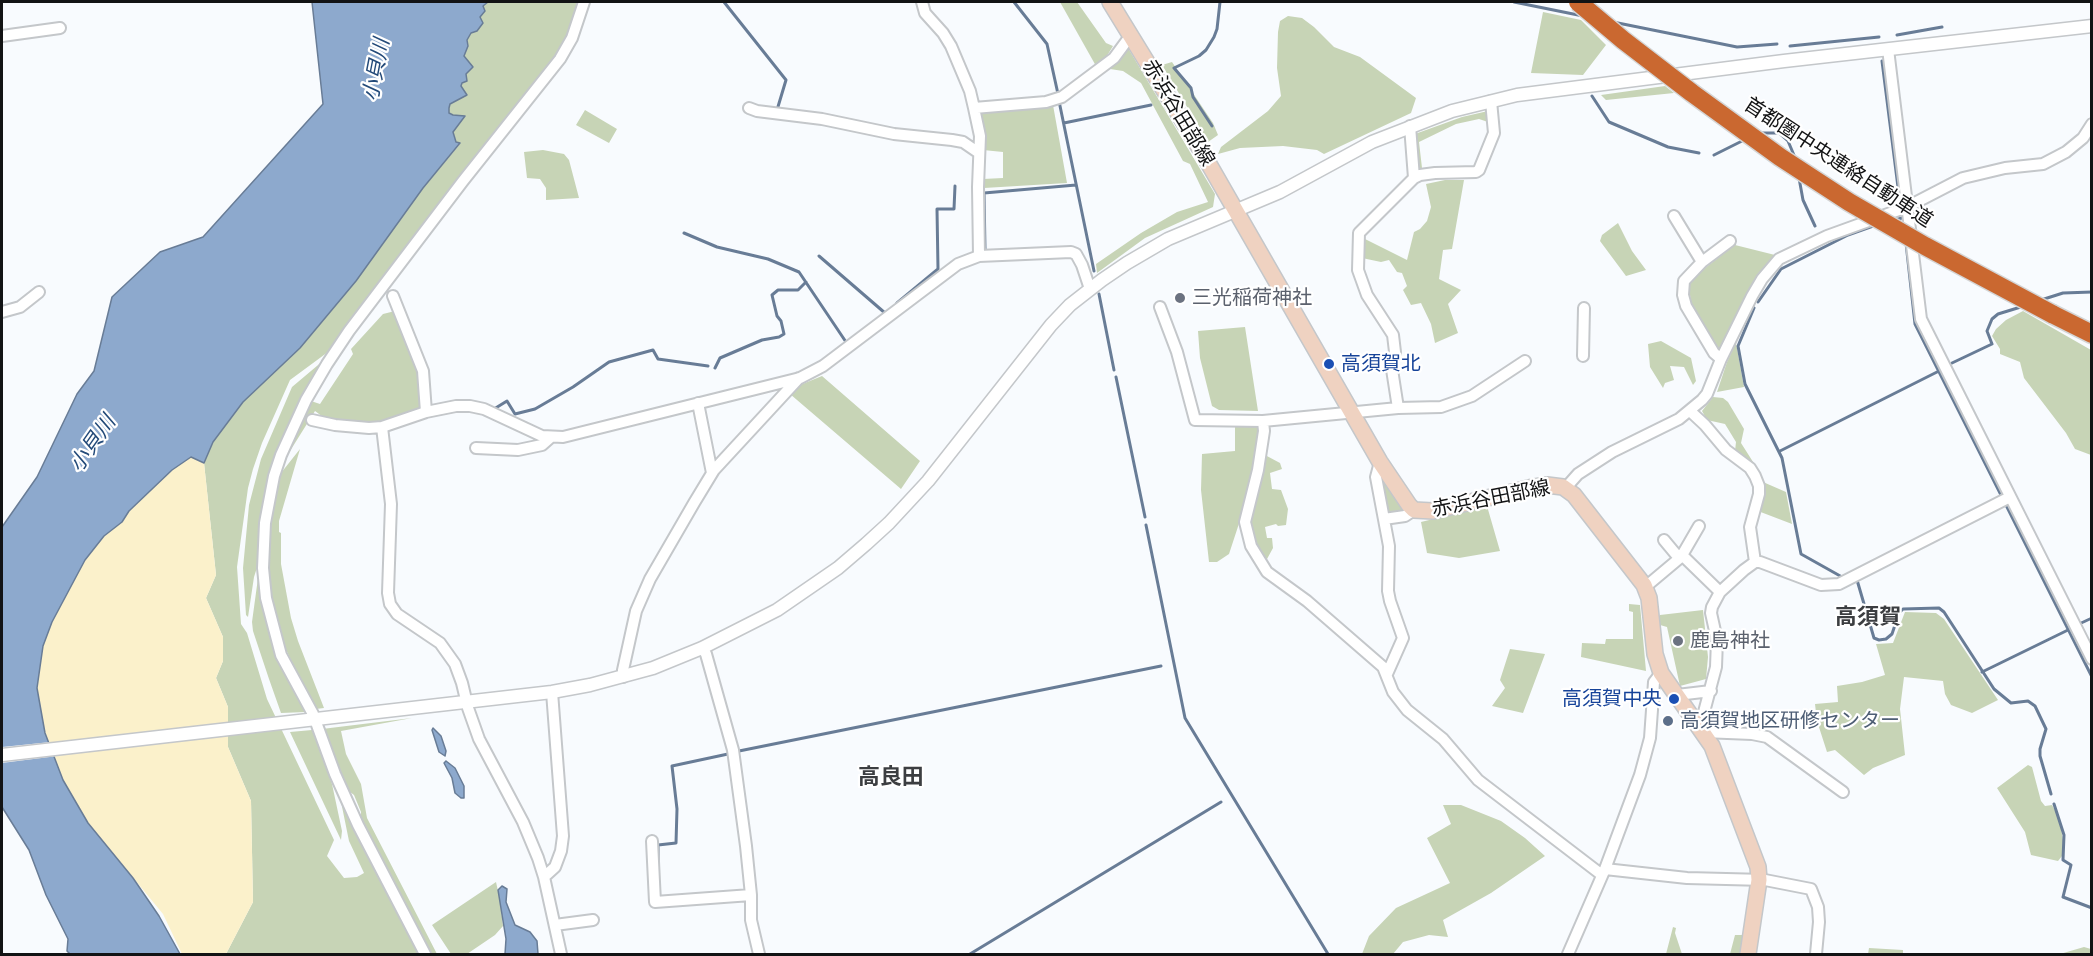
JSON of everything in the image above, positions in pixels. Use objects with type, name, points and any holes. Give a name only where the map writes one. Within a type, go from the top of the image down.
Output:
[{"type":"highway","name":"首都圏中央連絡自動車道","points":[[1578,2],[1683,87],[1849,202],[2091,334]]},
{"type":"main road","name":"赤浜谷田部線","points":[[1110,2],[1236,211],[1351,413],[1403,498],[1414,510],[1433,511],[1547,485],[1557,485],[1568,489],[1644,585],[1652,614],[1655,654],[1661,673],[1701,729],[1721,768],[1755,859],[1759,880],[1748,954]]},
{"type":"street","points":[[425,954],[358,825],[281,655],[266,598],[263,567],[265,523],[274,476],[281,455],[306,400],[327,364],[349,331],[448,200],[560,58],[572,38],[584,2]]},
{"type":"street","points":[[922,2],[925,13],[951,46],[970,91],[974,108],[980,136],[979,256]]},
{"type":"street","points":[[2,755],[552,692],[624,677],[702,648],[777,610],[838,568],[889,523],[928,481],[1051,325],[1070,305],[1090,289],[1148,249],[1185,231],[1280,192],[1372,142],[1464,107],[1549,90],[2091,26]]},
{"type":"street","points":[[2,36],[60,28]]},
{"type":"street","points":[[974,108],[1046,102],[1062,97],[1114,58],[1131,35]]},
{"type":"street","points":[[1888,49],[1921,319],[2091,659]]},
{"type":"street","points":[[1398,408],[1391,363],[1395,352],[1393,335],[1367,296],[1358,270],[1359,233],[1414,178],[1435,173],[1479,170],[1494,133],[1491,101]]},
{"type":"street","points":[[749,108],[822,119],[894,134],[963,142],[980,153]]},
{"type":"street","points":[[1568,489],[1578,474],[1612,452],[1690,411],[1707,394],[1721,359],[1752,296],[1765,274],[1779,260],[1827,236],[1907,207],[1963,178],[2006,168],[2043,164],[2066,152],[2083,138],[2091,124]]},
{"type":"street","points":[[1410,126],[1414,178]]},
{"type":"street","points":[[1674,216],[1702,262]]},
{"type":"street","points":[[1721,359],[1714,353],[1686,306],[1683,295],[1684,281],[1702,262],[1730,241]]},
{"type":"street","points":[[312,420],[335,425],[382,427],[426,411],[456,406],[476,407],[530,431],[551,437],[563,437],[800,378],[823,366],[958,264],[979,256],[1071,252],[1076,254],[1090,289]]},
{"type":"street","points":[[2,312],[20,307],[39,292]]},
{"type":"street","points":[[393,296],[423,371],[426,411]]},
{"type":"street","points":[[1160,307],[1177,352],[1195,420],[1263,421],[1398,408],[1441,407],[1456,403],[1478,392],[1525,361]]},
{"type":"street","points":[[1582,356],[1584,308]]},
{"type":"street","points":[[624,677],[623,670],[636,611],[650,579],[712,472],[800,378]]},
{"type":"street","points":[[698,403],[712,472]]},
{"type":"street","points":[[1690,411],[1706,425],[1726,450],[1749,468],[1755,476],[1759,494],[1750,527],[1755,562]]},
{"type":"street","points":[[1263,421],[1258,470],[1245,522],[1251,546],[1267,572],[1307,601],[1383,667],[1393,692],[1407,710],[1443,740],[1478,780],[1604,872],[1759,880],[1814,890],[1819,922],[1816,954]]},
{"type":"street","points":[[382,427],[391,504],[388,593],[390,604],[397,614],[432,636],[450,655],[460,673],[479,739],[524,822],[544,877],[561,954]]},
{"type":"street","points":[[476,448],[518,450],[542,445],[551,437]]},
{"type":"street","points":[[1380,462],[1376,477],[1389,546],[1388,591],[1403,638],[1387,674]]},
{"type":"street","points":[[1755,562],[1821,585],[1839,584],[2010,497]]},
{"type":"street","points":[[1384,519],[1405,516],[1414,510]]},
{"type":"street","points":[[1644,585],[1650,583],[1681,556],[1699,526]]},
{"type":"street","points":[[1664,540],[1720,592]]},
{"type":"street","points":[[1755,562],[1739,573],[1720,592],[1711,613],[1717,651],[1716,667],[1701,729],[1767,737],[1843,792]]},
{"type":"street","points":[[702,648],[706,654],[733,750],[751,895],[751,920],[759,954]]},
{"type":"street","points":[[1568,954],[1604,872],[1646,755],[1652,725],[1654,682],[1661,673]]},
{"type":"street","points":[[1677,696],[1711,691]]},
{"type":"street","points":[[544,877],[555,867],[561,852],[562,836],[552,692]]},
{"type":"street","points":[[652,841],[655,902],[751,895]]},
{"type":"street","points":[[555,925],[593,920]]},
{"type":"green space","points":[[488,2],[579,2],[572,29],[559,52],[328,352],[290,380],[253,469],[248,488],[237,567],[241,624],[247,633],[267,699],[334,840],[327,856],[344,878],[357,877],[364,873],[349,841],[338,787],[423,954],[226,954],[253,902],[251,801],[228,747],[228,707],[216,678],[223,661],[223,637],[206,598],[216,575],[204,463],[213,442],[243,402],[300,348],[356,281],[423,188],[460,144],[456,142],[453,131],[464,116],[449,113],[449,108],[450,104],[465,96],[466,93],[461,84],[467,81],[466,74],[473,67],[464,56],[468,46],[467,40],[471,33],[477,31],[483,23],[480,17],[485,11],[483,6]]},
{"type":"green space","points":[[1060,2],[1077,2],[1106,43],[1113,46],[1105,59],[1096,66]]},
{"type":"green space","points":[[1543,12],[1581,20],[1606,45],[1583,75],[1531,73]]},
{"type":"green space","points":[[1288,16],[1302,18],[1334,47],[1360,57],[1416,98],[1411,113],[1324,154],[1317,150],[1283,146],[1240,148],[1218,154],[1221,147],[1268,111],[1281,96],[1277,68],[1278,32],[1280,21]]},
{"type":"green space","points":[[1128,48],[1215,194],[1213,207],[1145,238],[1097,273],[1096,264],[1141,233],[1177,212],[1208,202],[1190,164],[1183,161],[1141,83],[1123,71],[1110,69]]},
{"type":"green space","points":[[1172,62],[1213,123],[1218,135],[1208,142],[1162,65]]},
{"type":"green space","points":[[1665,86],[1674,93],[1606,100],[1601,95]]},
{"type":"green space","points":[[1053,105],[1067,183],[984,188],[983,179],[1003,178],[1003,152],[983,150],[981,111]]},
{"type":"green space","points":[[585,110],[617,129],[609,143],[576,125]]},
{"type":"green space","points":[[1488,111],[1488,122],[1479,119],[1456,124],[1419,142],[1422,168],[1421,172],[1416,170],[1415,134],[1462,117]]},
{"type":"green space","points":[[543,150],[564,154],[569,160],[579,198],[546,200],[546,188],[540,179],[527,178],[524,152]]},
{"type":"green space","points":[[1445,180],[1464,180],[1452,249],[1443,250],[1439,279],[1461,290],[1448,304],[1458,333],[1435,343],[1431,324],[1421,303],[1411,305],[1403,290],[1407,286],[1402,273],[1397,272],[1389,260],[1381,262],[1362,258],[1363,238],[1407,260],[1414,232],[1427,221],[1431,207],[1426,184]]},
{"type":"green space","points":[[1618,223],[1632,251],[1646,270],[1626,276],[1600,241],[1602,235]]},
{"type":"green space","points":[[1735,245],[1775,255],[1746,298],[1721,350],[1717,349],[1696,316],[1688,281]]},
{"type":"green space","points":[[395,311],[421,384],[422,409],[380,422],[335,420],[323,417],[315,411],[280,467],[311,401],[320,404],[353,354],[351,349],[383,314]]},
{"type":"green space","points":[[2023,311],[2091,350],[2091,455],[2075,449],[2066,433],[2024,378],[2020,362],[2000,354],[2000,349],[1992,336],[2006,320]]},
{"type":"green space","points":[[1245,327],[1258,411],[1219,410],[1212,406],[1200,358],[1198,331]]},
{"type":"green space","points":[[1661,341],[1691,358],[1696,381],[1693,385],[1684,367],[1670,366],[1674,380],[1665,383],[1663,388],[1650,367],[1648,344]]},
{"type":"green space","points":[[1736,343],[1744,387],[1717,392],[1727,362]]},
{"type":"green space","points":[[324,360],[278,454],[248,617],[243,568],[249,505],[261,459],[292,387]]},
{"type":"green space","points":[[822,376],[920,461],[901,489],[790,394],[800,385]]},
{"type":"green space","points":[[1713,397],[1723,398],[1728,402],[1744,429],[1741,443],[1755,465],[1752,466],[1735,451],[1736,442],[1725,424],[1707,420],[1702,411]]},
{"type":"green space","points":[[1235,427],[1259,427],[1250,490],[1229,554],[1217,562],[1209,562],[1201,490],[1202,454],[1235,451]]},
{"type":"green space","points":[[300,449],[279,521],[279,532],[281,533],[281,564],[291,618],[324,708],[316,709],[281,639],[267,579],[267,522],[277,478]]},
{"type":"green space","points":[[1265,455],[1280,463],[1282,469],[1270,473],[1272,489],[1281,490],[1288,509],[1286,525],[1276,524],[1265,527],[1267,538],[1272,538],[1273,548],[1267,559],[1264,558],[1252,536],[1249,525]]},
{"type":"green space","points":[[1381,478],[1400,506],[1406,512],[1388,517]]},
{"type":"green space","points":[[1763,482],[1786,492],[1792,524],[1758,511]]},
{"type":"green space","points":[[1487,506],[1500,551],[1459,558],[1427,553],[1421,522]]},
{"type":"green space","points":[[261,577],[263,595],[306,712],[281,713],[253,631],[252,622],[258,578]]},
{"type":"green space","points":[[1629,604],[1640,605],[1646,671],[1581,657],[1582,643],[1605,644],[1606,639],[1633,639],[1633,612],[1629,611]]},
{"type":"green space","points":[[1703,610],[1708,657],[1706,679],[1680,686],[1667,627],[1660,625],[1660,615]]},
{"type":"green space","points":[[1905,612],[1936,613],[1944,619],[1998,700],[1972,713],[1951,705],[1945,694],[1943,681],[1904,677],[1900,709],[1905,755],[1873,768],[1864,775],[1835,750],[1827,752],[1817,721],[1815,704],[1838,702],[1837,686],[1885,675],[1876,644],[1893,643]]},
{"type":"green space","points":[[1510,649],[1545,654],[1523,713],[1492,706],[1505,688],[1500,680]]},
{"type":"green space","points":[[412,718],[341,731],[346,754],[361,784],[367,818],[437,954],[429,954],[361,820],[361,812],[354,795],[345,788],[322,729]]},
{"type":"green space","points":[[312,730],[332,784],[342,831],[341,840],[290,732]]},
{"type":"green space","points":[[2028,765],[2032,767],[2041,801],[2045,806],[2052,805],[2060,820],[2063,841],[2062,856],[2058,861],[2031,855],[2025,832],[1997,788]]},
{"type":"green space","points":[[1443,805],[1461,805],[1501,821],[1545,856],[1491,893],[1443,920],[1448,937],[1429,935],[1403,942],[1393,954],[1362,954],[1369,936],[1396,908],[1450,883],[1427,838],[1451,824]]},
{"type":"green space","points":[[496,882],[503,926],[495,935],[467,954],[451,954],[432,925]]},
{"type":"green space","points":[[1673,927],[1676,928],[1675,933],[1682,954],[1666,954]]},
{"type":"green space","points":[[1735,935],[1743,935],[1740,954],[1730,954]]},
{"type":"green space","points":[[2084,947],[2091,949],[2091,954],[2060,954]]},
{"type":"green space","points":[[1869,948],[1903,950],[1903,954],[1868,954]]},
{"type":"sand","points":[[191,457],[204,463],[216,575],[206,598],[223,637],[223,661],[216,678],[228,707],[228,747],[251,801],[253,902],[226,954],[182,954],[163,914],[88,823],[63,780],[45,733],[37,688],[43,646],[52,622],[85,560],[104,536],[122,522],[129,511],[172,470]]},
{"type":"water","name":"小貝川","points":[[312,2],[488,2],[483,6],[485,11],[480,17],[483,23],[477,31],[471,33],[467,40],[468,46],[464,56],[473,67],[466,74],[467,81],[461,86],[467,95],[450,104],[449,108],[449,113],[453,115],[465,116],[453,132],[456,142],[460,143],[423,188],[356,281],[300,348],[243,402],[213,442],[204,463],[191,457],[172,470],[129,511],[122,522],[104,536],[85,560],[52,622],[43,646],[37,688],[45,733],[63,780],[88,823],[133,878],[159,916],[180,954],[70,954],[67,951],[68,939],[46,895],[29,850],[2,807],[2,527],[37,477],[77,394],[94,371],[112,297],[160,252],[203,237],[323,104]]},
{"type":"water","points":[[433,728],[441,736],[446,751],[445,756],[439,752]]},
{"type":"water","points":[[446,761],[455,768],[464,786],[464,798],[455,793],[452,778],[444,763]]},
{"type":"water","points":[[502,886],[507,889],[506,902],[515,925],[530,932],[537,941],[538,954],[505,954],[506,939],[498,890]]},
{"type":"pier","points":[[51,742],[57,756],[2,763],[2,747]]},
{"type":"waterway","points":[[724,2],[786,80],[777,110]]},
{"type":"waterway","points":[[1014,2],[1047,44],[1058,94]]},
{"type":"waterway","points":[[1212,126],[1193,97],[1191,88],[1174,68],[1206,50],[1217,29],[1220,2]]},
{"type":"waterway","points":[[1514,2],[1583,16]]},
{"type":"waterway","points":[[1613,22],[1737,47],[1777,44]]},
{"type":"waterway","points":[[1897,35],[1942,27]]},
{"type":"waterway","points":[[1790,46],[1879,37]]},
{"type":"waterway","points":[[1882,61],[1899,195]]},
{"type":"waterway","points":[[1592,96],[1609,122],[1668,147],[1699,153]]},
{"type":"waterway","points":[[1059,101],[1094,271]]},
{"type":"waterway","points":[[1064,123],[1151,105]]},
{"type":"waterway","points":[[1758,133],[1779,133],[1788,141],[1796,160]]},
{"type":"waterway","points":[[1714,155],[1744,140]]},
{"type":"waterway","points":[[1799,178],[1803,200],[1815,226]]},
{"type":"waterway","points":[[985,249],[984,193],[1076,185]]},
{"type":"waterway","points":[[897,303],[938,269],[937,209],[954,209],[955,186]]},
{"type":"waterway","points":[[1894,220],[1902,218]]},
{"type":"waterway","points":[[1758,302],[1781,269],[1848,235],[1876,225]]},
{"type":"waterway","points":[[684,233],[717,247],[768,259],[799,272],[846,342]]},
{"type":"waterway","points":[[1906,243],[1915,324],[2001,495]]},
{"type":"waterway","points":[[819,256],[885,313]]},
{"type":"waterway","points":[[715,368],[720,358],[762,340],[784,334],[772,295],[778,290],[798,290],[806,282]]},
{"type":"waterway","points":[[2041,300],[2063,293],[2092,292]]},
{"type":"waterway","points":[[1099,294],[1114,370]]},
{"type":"waterway","points":[[1952,363],[1992,344],[1987,331],[1992,319],[1998,314],[2024,306]]},
{"type":"waterway","points":[[1754,308],[1738,346],[1745,384],[1782,458],[1801,554],[1842,577]]},
{"type":"waterway","points":[[494,409],[507,401],[515,414],[535,409],[573,387],[609,362],[653,350],[658,359],[708,366]]},
{"type":"waterway","points":[[1780,451],[1939,371]]},
{"type":"waterway","points":[[1116,377],[1145,517]]},
{"type":"waterway","points":[[2006,505],[2092,677]]},
{"type":"waterway","points":[[1146,525],[1185,718],[1328,954]]},
{"type":"waterway","points":[[1857,580],[1874,638],[1886,639],[1892,634],[1899,613],[1903,609],[1939,608],[1944,612],[1994,689],[2011,703],[2028,701],[2035,706],[2046,729],[2040,756],[2051,794]]},
{"type":"waterway","points":[[2079,624],[2092,618]]},
{"type":"waterway","points":[[1982,672],[2068,630]]},
{"type":"waterway","points":[[739,751],[1161,666]]},
{"type":"waterway","points":[[658,860],[658,845],[676,843],[677,809],[672,766],[728,754]]},
{"type":"waterway","points":[[970,954],[1221,802]]},
{"type":"waterway","points":[[2054,804],[2064,835],[2063,860],[2071,865],[2063,897],[2092,908]]},
{"type":"place","name":"三光稲荷神社","points":[[1180,298]]},
{"type":"place","name":"高須賀北","points":[[1329,364]]},
{"type":"place","name":"鹿島神社","points":[[1678,641]]},
{"type":"place","name":"高須賀中央","points":[[1674,699]]},
{"type":"place","name":"高須賀地区研修センター","points":[[1668,721]]},
{"type":"district","name":"高須賀","points":[[1868,618]]},
{"type":"district","name":"高良田","points":[[891,778]]}]
